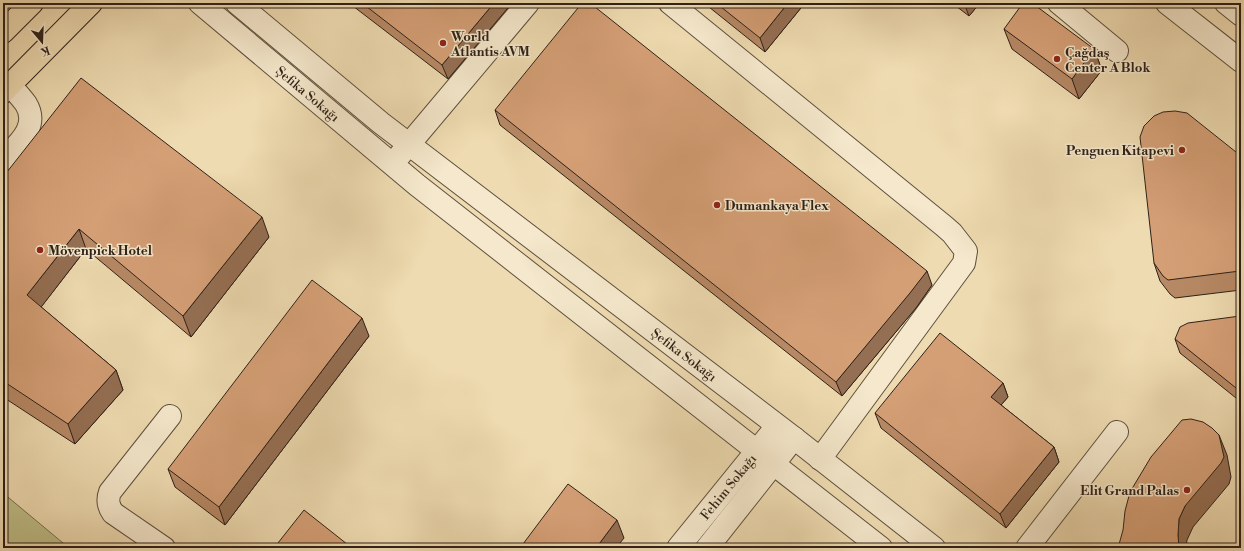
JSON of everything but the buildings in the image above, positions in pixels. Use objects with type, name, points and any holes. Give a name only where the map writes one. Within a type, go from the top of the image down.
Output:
[{"type":"main road","points":[[3,32],[32,3]]},
{"type":"main road","points":[[7,88],[91,3]]},
{"type":"street","name":"Şefika Sokağı","points":[[200,3],[417,185],[881,548]]},
{"type":"street","name":"Şefika Sokağı","points":[[237,3],[381,123],[786,432],[934,548]]},
{"type":"street","points":[[392,164],[410,145],[528,3]]},
{"type":"street","points":[[670,3],[944,226],[952,233],[966,251],[964,263],[820,459]]},
{"type":"street","points":[[1059,3],[1117,50]]},
{"type":"street","points":[[1167,3],[1241,61]]},
{"type":"street","points":[[1226,3],[1241,15]]},
{"type":"street","points":[[3,160],[25,138],[30,120],[26,105],[7,88]]},
{"type":"street","points":[[417,185],[434,164]]},
{"type":"street","points":[[164,548],[112,512],[108,497],[110,492],[170,416]]},
{"type":"street","name":"Fehim Sokağı","points":[[678,548],[757,450],[786,432]]},
{"type":"street","name":"Fehim Sokağı","points":[[707,548],[774,464],[786,432]]},
{"type":"street","points":[[1027,548],[1117,432]]},
{"type":"shaded area","points":[[3,493],[69,548],[3,548]]},
{"type":"place","name":"World Atlantis AVM","points":[[443,43]]},
{"type":"place","name":"Çağdaş Center A Blok","points":[[1057,59]]},
{"type":"place","name":"Penguen Kitapevi","points":[[1182,150]]},
{"type":"place","name":"Dumankaya Flex","points":[[717,205]]},
{"type":"place","name":"Mövenpick Hotel","points":[[40,250]]},
{"type":"place","name":"Elit Grand Palas","points":[[1187,490]]}]
